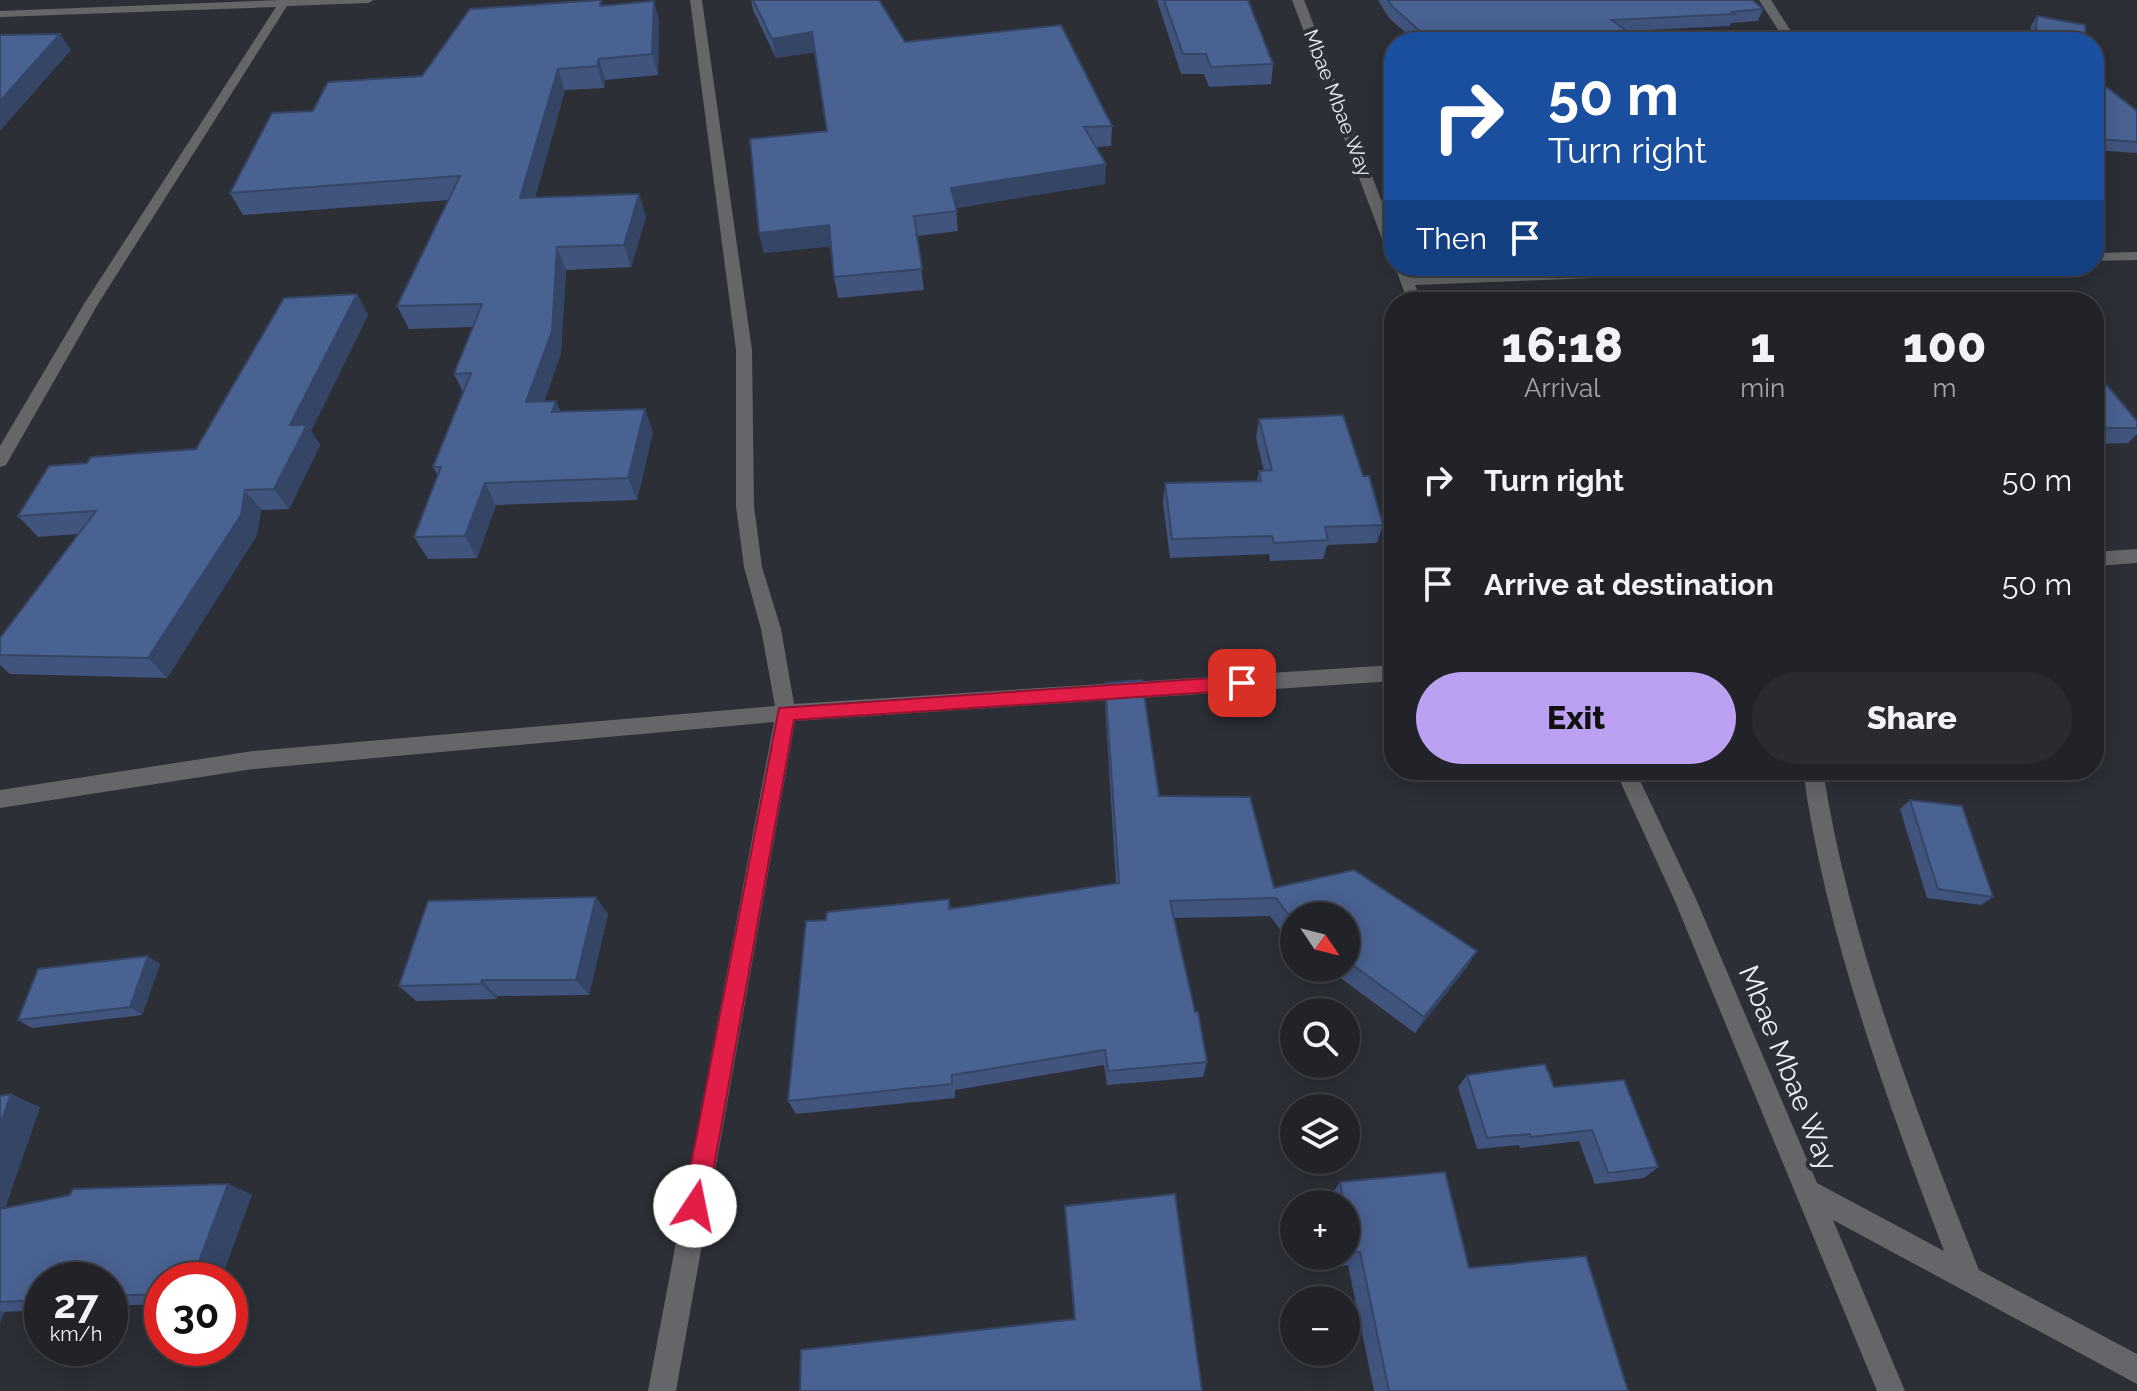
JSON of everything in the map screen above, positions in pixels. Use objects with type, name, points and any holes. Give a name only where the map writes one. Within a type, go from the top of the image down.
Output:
[{"type":"street","points":[[0,14],[368,0]]},
{"type":"street","points":[[662,1391],[786,713],[771,629],[753,567],[745,506],[744,350],[696,0]]},
{"type":"street","name":"Mbae Mbae Way","points":[[1298,0],[1384,226]]},
{"type":"street","points":[[1765,0],[1786,32]]},
{"type":"street","points":[[0,461],[91,304],[285,1]]},
{"type":"street","points":[[2104,257],[2137,256]]},
{"type":"street","points":[[1403,276],[1410,292]]},
{"type":"street","points":[[1405,281],[1535,276]]},
{"type":"street","points":[[2104,558],[2137,556]]},
{"type":"street","points":[[0,799],[253,760],[786,713],[1384,674]]},
{"type":"street","name":"Mbae Mbae Way","points":[[1630,780],[1685,899],[1891,1391]]},
{"type":"street","points":[[1814,780],[1820,827],[1843,918],[1918,1149],[1969,1279]]},
{"type":"street","points":[[1806,1191],[2137,1370]]},
{"type":"building","points":[[601,0],[600,6],[654,1],[652,54],[599,59],[597,66],[558,69],[520,198],[639,194],[624,245],[557,247],[552,331],[526,402],[556,401],[552,412],[645,409],[628,478],[485,483],[465,536],[414,537],[441,467],[433,467],[471,373],[454,374],[482,304],[397,306],[460,176],[230,193],[272,113],[313,111],[328,82],[422,76],[470,9]]},
{"type":"building","points":[[753,0],[879,0],[905,42],[1061,25],[1112,126],[1084,127],[1106,164],[951,188],[957,211],[914,216],[922,269],[834,277],[829,225],[759,233],[750,139],[827,131],[812,32],[772,39]]},
{"type":"building","points":[[1164,0],[1248,0],[1273,64],[1211,67],[1206,54],[1183,54]]},
{"type":"building","points":[[1388,0],[1752,0],[1763,9],[1732,12],[1735,14],[1612,20],[1628,32],[1421,32]]},
{"type":"building","points":[[2037,16],[2085,25],[2085,32],[2036,32]]},
{"type":"building","points":[[60,34],[0,101],[0,35]]},
{"type":"building","points":[[2104,85],[2137,111],[2137,142],[2104,139]]},
{"type":"building","points":[[357,294],[290,425],[307,425],[274,489],[245,490],[241,515],[148,658],[0,655],[0,638],[96,511],[18,516],[49,466],[87,463],[91,457],[196,449],[284,298]]},
{"type":"building","points":[[2104,382],[2137,421],[2137,428],[2104,428]]},
{"type":"building","points":[[1343,415],[1363,476],[1369,476],[1383,525],[1325,527],[1328,540],[1274,543],[1272,536],[1172,539],[1165,483],[1261,481],[1259,471],[1272,470],[1259,419]]},
{"type":"building","points":[[1142,680],[1159,796],[1250,797],[1274,888],[1354,870],[1477,951],[1424,1017],[1360,970],[1360,902],[1280,903],[1276,898],[1170,901],[1195,1012],[1198,1012],[1207,1062],[1108,1071],[1105,1050],[952,1075],[952,1084],[788,1101],[806,921],[826,920],[827,912],[949,899],[949,909],[1119,883],[1105,683]]},
{"type":"building","points":[[1910,800],[1962,806],[1993,897],[1938,889]]},
{"type":"building","points":[[596,897],[576,980],[482,980],[481,984],[399,986],[428,901]]},
{"type":"building","points":[[148,956],[130,1007],[18,1020],[38,969]]},
{"type":"building","points":[[1545,1064],[1554,1087],[1624,1080],[1658,1167],[1608,1173],[1592,1130],[1487,1138],[1467,1075]]},
{"type":"building","points":[[11,1094],[0,1125],[0,1096]]},
{"type":"building","points":[[1445,1172],[1469,1268],[1586,1256],[1628,1391],[1389,1391],[1360,1252],[1360,1190],[1341,1190],[1340,1182]]},
{"type":"building","points":[[228,1184],[199,1262],[144,1262],[144,1295],[128,1295],[128,1262],[24,1262],[24,1301],[0,1302],[0,1209],[70,1195],[73,1189]]},
{"type":"building","points":[[1175,1194],[1202,1391],[800,1391],[801,1350],[1075,1319],[1065,1206]]},
{"type":"route","points":[[695,1206],[786,713],[1242,683]]}]
